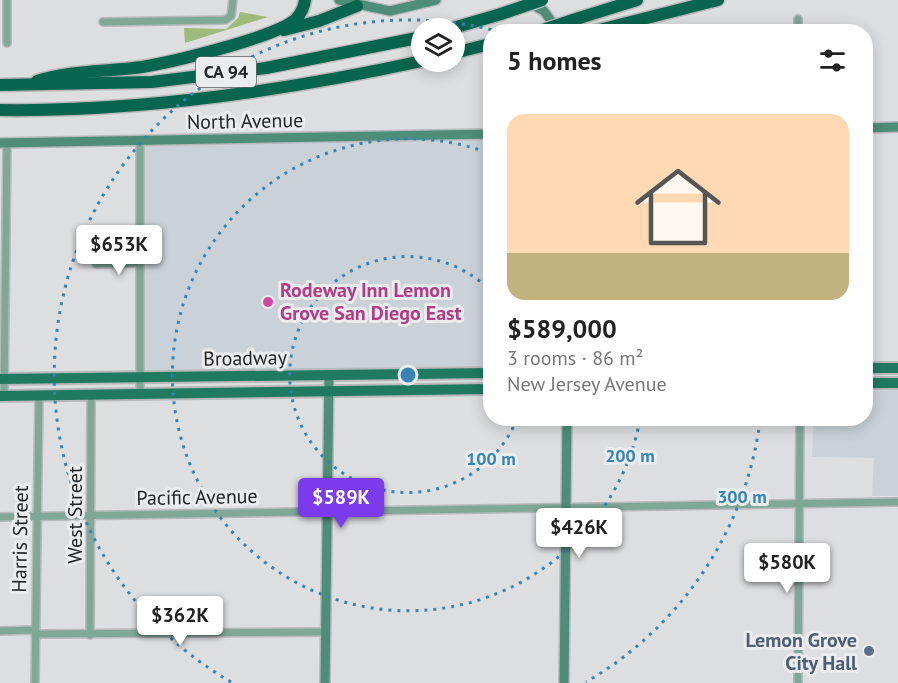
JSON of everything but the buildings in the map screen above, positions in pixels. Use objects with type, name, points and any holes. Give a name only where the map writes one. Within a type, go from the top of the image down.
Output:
[{"type":"highway","points":[[258,37],[293,21],[301,14],[304,0]]},
{"type":"highway","points":[[465,24],[542,0]]},
{"type":"highway","points":[[561,24],[637,0]]},
{"type":"highway","points":[[623,24],[718,0]]},
{"type":"highway","points":[[27,84],[60,74],[143,66],[319,21],[358,3]]},
{"type":"highway","name":"CA 94","points":[[0,85],[152,82],[277,66],[411,39]]},
{"type":"highway","points":[[465,50],[483,46]]},
{"type":"highway","name":"CA 94","points":[[0,110],[99,107],[203,98],[334,80],[411,63]]},
{"type":"main road","points":[[873,368],[898,368]]},
{"type":"main road","name":"Broadway","points":[[2,379],[483,373]]},
{"type":"main road","points":[[873,383],[898,382]]},
{"type":"main road","name":"Broadway","points":[[2,396],[483,389]]},
{"type":"street","points":[[6,43],[7,0]]},
{"type":"street","points":[[103,22],[225,20],[231,16],[233,0]]},
{"type":"street","points":[[339,0],[390,11],[436,0]]},
{"type":"street","points":[[524,0],[544,11],[553,24]]},
{"type":"street","points":[[798,19],[798,24]]},
{"type":"street","points":[[873,128],[898,127]]},
{"type":"street","name":"North Avenue","points":[[3,143],[483,134]]},
{"type":"street","points":[[140,141],[140,395]]},
{"type":"street","points":[[2,396],[3,143]]},
{"type":"street","points":[[96,264],[140,263]]},
{"type":"street","points":[[325,683],[329,375]]},
{"type":"street","name":"Harris Street","points":[[35,683],[39,396]]},
{"type":"street","name":"West Street","points":[[90,634],[92,396]]},
{"type":"street","points":[[564,683],[567,426]]},
{"type":"street","points":[[798,683],[800,426]]},
{"type":"street","name":"Pacific Avenue","points":[[0,517],[898,502]]},
{"type":"street","points":[[0,631],[90,634],[326,632]]},
{"type":"shaded area","points":[[483,136],[483,371],[142,377],[143,143]]},
{"type":"shaded area","points":[[898,390],[898,496],[872,496],[874,458],[812,457],[814,426],[873,426],[873,391]]},
{"type":"green space","points":[[240,12],[268,17],[185,43],[184,28],[226,29],[238,18]]},
{"type":"place","name":"Rodeway Inn Lemon Grove San Diego East","points":[[268,302]]},
{"type":"place","name":"Lemon Grove City Hall","points":[[869,651]]}]
